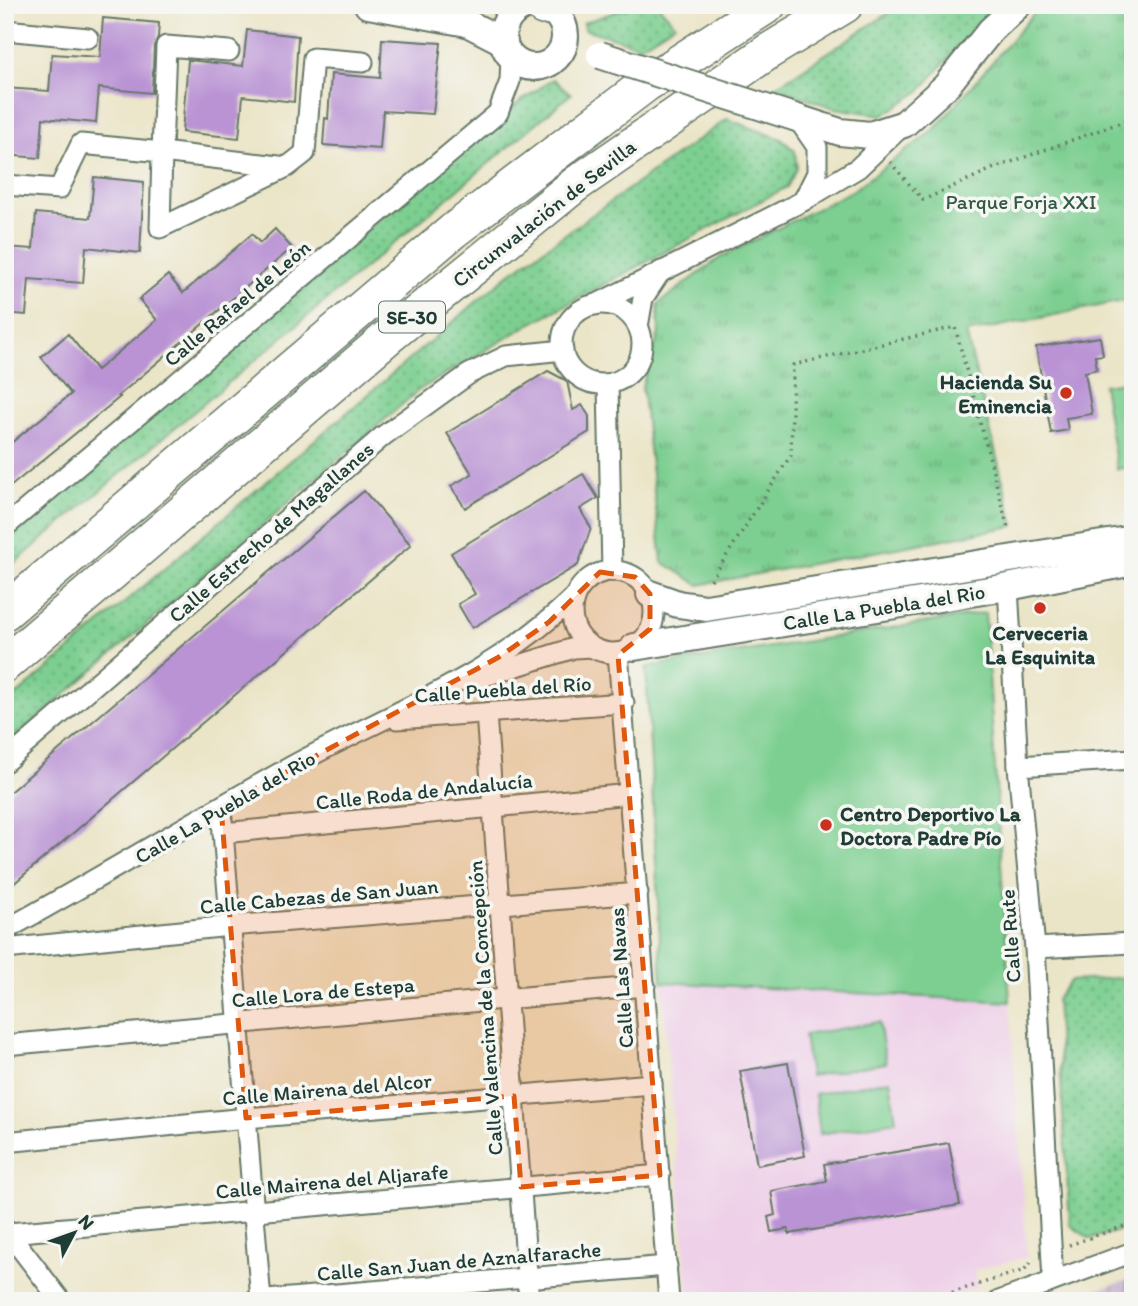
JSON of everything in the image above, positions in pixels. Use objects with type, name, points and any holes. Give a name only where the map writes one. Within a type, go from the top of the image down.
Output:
[{"type":"highway","name":"Circunvalación de Sevilla","points":[[5,612],[453,231],[646,84],[768,5]]},
{"type":"highway","name":"Circunvalación de Sevilla","points":[[5,664],[389,336],[555,201],[713,88],[845,5]]},
{"type":"street","points":[[368,5],[467,23],[546,23]]},
{"type":"street","points":[[595,305],[608,305],[631,316],[642,339],[638,363],[620,380],[608,384],[584,380],[566,362],[563,338],[566,326],[573,316],[583,309],[803,201],[858,168],[946,86],[991,30],[1017,5]]},
{"type":"street","points":[[507,49],[504,31],[507,21],[546,23],[600,55],[840,132],[870,135],[904,124]]},
{"type":"street","points":[[467,23],[528,66],[538,67],[547,64],[546,23]]},
{"type":"street","points":[[5,30],[88,38]]},
{"type":"street","points":[[229,51],[166,46],[160,228],[287,167],[305,153],[313,58],[363,62]]},
{"type":"street","name":"Calle Rafael de León","points":[[5,527],[498,113],[510,81],[507,49]]},
{"type":"street","points":[[797,118],[817,147],[817,173],[803,201]]},
{"type":"street","points":[[5,185],[59,189],[81,144],[287,167]]},
{"type":"street","points":[[638,327],[643,298],[662,270]]},
{"type":"street","name":"Calle Estrecho de Magallanes","points":[[5,761],[383,436],[469,374],[506,356],[563,350]]},
{"type":"street","points":[[608,384],[612,571]]},
{"type":"street","name":"Calle La Puebla del Rio","points":[[650,594],[678,604],[706,607],[1133,539]]},
{"type":"street","name":"Calle La Puebla del Rio","points":[[626,650],[1008,587],[1133,562]]},
{"type":"street","points":[[448,689],[549,622],[574,597],[580,586],[600,572],[612,571],[635,577],[650,594],[653,618],[650,629],[643,640],[626,650],[604,652],[591,647],[581,638],[574,625],[571,611],[574,597]]},
{"type":"street","name":"Calle Rute","points":[[1008,587],[1018,766],[1035,948],[1053,1281]]},
{"type":"street","points":[[448,689],[573,648],[591,647]]},
{"type":"street","name":"Calle Las Navas","points":[[626,650],[624,703],[669,1301]]},
{"type":"street","name":"Calle La Puebla del Rio","points":[[5,930],[294,765],[448,689]]},
{"type":"street","name":"Calle Puebla del Río","points":[[386,720],[624,703]]},
{"type":"street","name":"Calle Valencina de la Concepción","points":[[486,713],[530,1301]]},
{"type":"street","points":[[1018,766],[1133,759]]},
{"type":"street","name":"Calle Roda de Andalucía","points":[[223,833],[630,793]]},
{"type":"street","points":[[221,807],[259,1301]]},
{"type":"street","name":"Calle Cabezas de San Juan","points":[[5,949],[230,926],[638,893]]},
{"type":"street","points":[[1035,948],[1133,943]]},
{"type":"street","name":"Calle Lora de Estepa","points":[[5,1045],[645,986]]},
{"type":"street","name":"Calle Mairena del Alcor","points":[[5,1142],[246,1118],[652,1084]]},
{"type":"street","name":"Calle Mairena del Aljarafe","points":[[7,1231],[660,1175]]},
{"type":"street","points":[[7,1231],[61,1301]]},
{"type":"street","points":[[999,1301],[1133,1252]]},
{"type":"street","name":"Calle San Juan de Aznalfarache","points":[[259,1301],[667,1266]]},
{"type":"path","points":[[890,162],[923,200],[992,169],[1133,118]]},
{"type":"path","points":[[711,580],[791,455],[793,365],[955,327],[1008,528]]},
{"type":"path","points":[[925,1301],[1024,1270],[1037,1256],[1133,1223]]},
{"type":"highlighted area","points":[[600,572],[635,577],[650,594],[650,629],[618,655],[660,1175],[521,1187],[514,1096],[246,1118],[221,807],[499,657],[549,622]]},
{"type":"shaded area","points":[[662,982],[1010,1002],[1027,1257],[974,1270],[978,1287],[937,1301],[689,1301]]},
{"type":"shaded area","points":[[1133,1279],[1133,1301],[1054,1301]]},
{"type":"green space","points":[[635,5],[658,5],[675,24],[640,46],[584,29],[583,23]]},
{"type":"green space","points":[[901,5],[995,5],[919,92],[883,115],[834,108],[775,87]]},
{"type":"green space","name":"Parque Forja XXI","points":[[1041,5],[1133,5],[1133,299],[966,333],[1014,526],[699,585],[662,562],[642,386],[659,333],[658,304],[721,257],[852,191],[934,130]]},
{"type":"green space","points":[[553,79],[571,94],[5,571],[5,537],[504,113]]},
{"type":"green space","points":[[727,119],[781,139],[795,151],[797,168],[787,187],[530,324],[419,390],[5,746],[5,705],[509,274]]},
{"type":"green space","points":[[1133,381],[1133,467],[1117,469],[1103,385]]},
{"type":"green space","name":"Centro Deportivo La Doctora Padre Pío","points":[[985,613],[1010,1002],[662,982],[646,667]]},
{"type":"green space","points":[[1133,977],[1133,1227],[1090,1239],[1070,1225],[1056,1000],[1070,981]]},
{"type":"green space","points":[[879,1022],[886,1063],[810,1076],[804,1035]]},
{"type":"green space","points":[[890,1080],[896,1121],[820,1134],[815,1094]]},
{"type":"building","points":[[103,18],[159,23],[154,46],[152,93],[99,88],[96,123],[43,118],[40,158],[5,155],[5,88],[49,91],[52,54],[100,57]]},
{"type":"building","points":[[247,30],[298,36],[294,102],[243,96],[239,138],[182,132],[188,60],[243,66]]},
{"type":"building","points":[[382,39],[441,43],[433,114],[383,111],[380,149],[323,145],[331,74],[380,78]]},
{"type":"building","points":[[94,177],[144,182],[140,253],[86,247],[83,283],[29,279],[26,315],[5,313],[5,247],[33,249],[36,213],[90,218]]},
{"type":"building","points":[[275,229],[292,248],[118,396],[120,397],[5,491],[5,448],[71,394],[41,357],[68,334],[97,370],[157,320],[139,299],[168,275],[183,293],[252,234],[260,243]]},
{"type":"building","name":"Hacienda Su Eminencia","points":[[1100,337],[1103,355],[1095,356],[1097,369],[1085,372],[1092,414],[1066,418],[1068,430],[1051,433],[1036,347]]},
{"type":"building","points":[[548,371],[567,381],[573,410],[582,405],[589,416],[589,432],[465,508],[451,486],[472,474],[447,433]]},
{"type":"building","points":[[583,474],[598,498],[580,509],[591,528],[578,565],[472,628],[458,604],[475,594],[451,553]]},
{"type":"building","points":[[364,491],[411,545],[5,891],[5,796]]},
{"type":"building","points":[[788,1063],[805,1156],[757,1165],[740,1071]]},
{"type":"building","points":[[949,1143],[960,1205],[789,1234],[788,1229],[771,1232],[768,1217],[775,1215],[771,1191],[827,1181],[824,1164]]},
{"type":"place","name":"Hacienda Su Eminencia","points":[[1066,393]]},
{"type":"place","name":"Cerveceria La Esquinita","points":[[1040,608]]},
{"type":"place","name":"Centro Deportivo La Doctora Padre Pío","points":[[826,825]]}]
